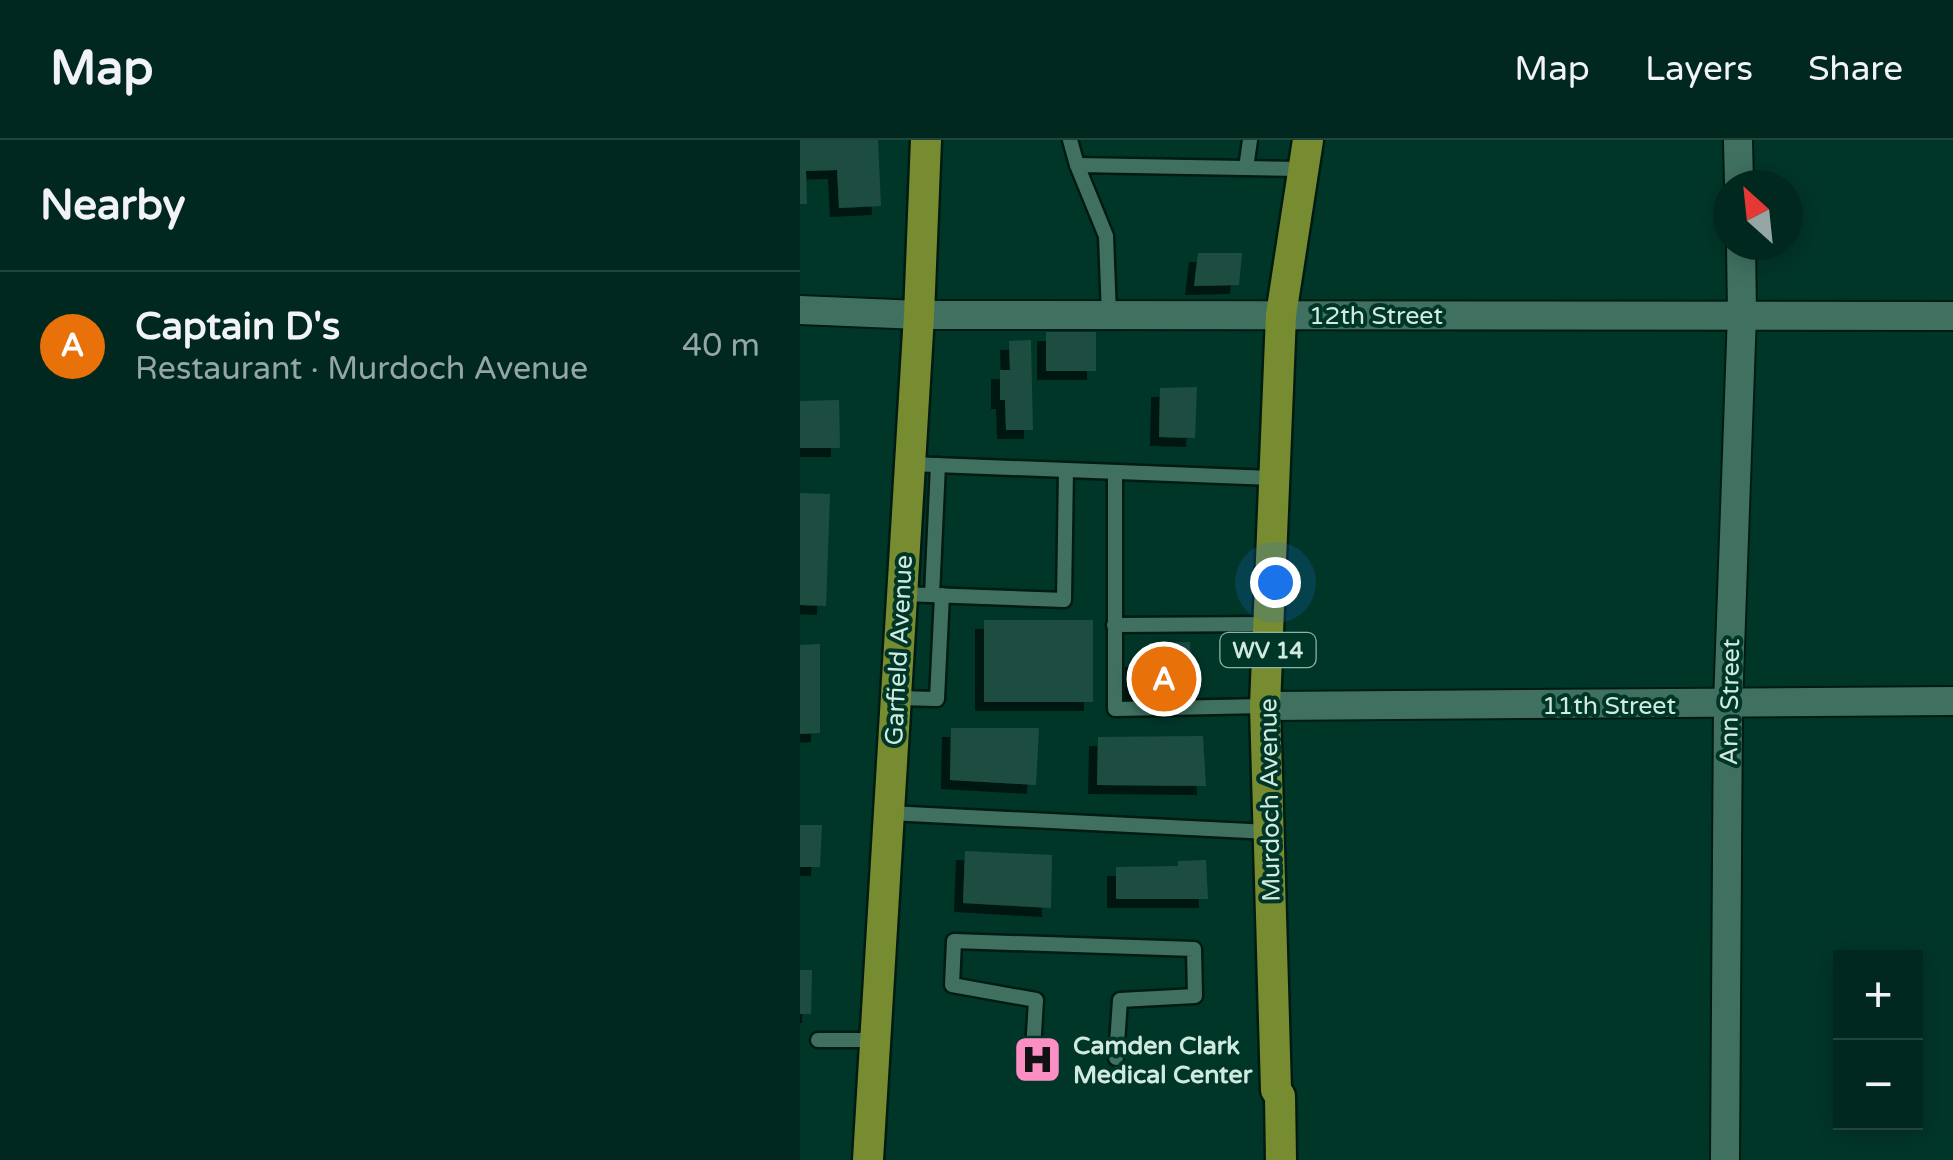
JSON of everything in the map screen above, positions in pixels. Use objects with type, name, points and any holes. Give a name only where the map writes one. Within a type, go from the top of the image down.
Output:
[{"type":"main road","name":"Garfield Avenue","points":[[868,1160],[895,698],[925,595],[918,314],[926,140]]},
{"type":"main road","name":"Murdoch Avenue","points":[[1281,1160],[1265,706],[1280,315],[1306,155]]},
{"type":"street","points":[[1738,140],[1739,170]]},
{"type":"street","name":"Ann Street","points":[[1725,1160],[1728,704],[1742,314],[1740,260]]},
{"type":"street","name":"12th Street","points":[[800,310],[1109,315],[1953,316]]},
{"type":"street","name":"11th Street","points":[[1265,706],[1953,701]]},
{"type":"lane","points":[[1070,140],[1106,236],[1109,315]]},
{"type":"lane","points":[[1246,168],[1250,140]]},
{"type":"lane","points":[[1077,165],[1246,168],[1306,155]]},
{"type":"lane","points":[[924,464],[1274,478]]},
{"type":"lane","points":[[895,698],[937,699],[925,595],[1064,600],[1066,470]]},
{"type":"lane","points":[[1116,472],[1115,709],[1265,706]]},
{"type":"lane","points":[[1114,625],[1269,624]]},
{"type":"lane","points":[[888,814],[1269,832]]},
{"type":"lane","points":[[1032,1050],[1036,1000],[952,984],[954,941],[1194,948],[1195,996],[1120,1000],[1116,1058]]},
{"type":"lane","points":[[818,1040],[874,1040]]},
{"type":"building","points":[[800,140],[878,140],[881,206],[839,208],[837,170],[806,171],[807,204],[800,204]]},
{"type":"building","points":[[1198,253],[1242,253],[1239,285],[1194,286]]},
{"type":"building","points":[[1046,332],[1096,332],[1096,371],[1046,371]]},
{"type":"building","points":[[1031,340],[1033,430],[1006,430],[1000,370],[1010,370],[1009,341]]},
{"type":"building","points":[[1197,387],[1195,438],[1159,437],[1160,388]]},
{"type":"building","points":[[839,400],[840,448],[800,448],[800,401]]},
{"type":"building","points":[[800,493],[830,494],[826,606],[800,605]]},
{"type":"building","points":[[984,620],[1093,620],[1093,702],[984,702]]},
{"type":"building","points":[[1190,642],[1194,700],[1133,700],[1134,658],[1149,657],[1149,643]]},
{"type":"building","points":[[820,644],[820,733],[800,734],[800,645]]},
{"type":"building","points":[[951,728],[1039,728],[1036,785],[950,780]]},
{"type":"building","points":[[1203,736],[1206,786],[1097,785],[1098,737]]},
{"type":"building","points":[[800,825],[822,825],[820,867],[800,867]]},
{"type":"building","points":[[965,851],[1052,855],[1051,908],[963,903]]},
{"type":"building","points":[[1206,860],[1208,899],[1116,899],[1116,867],[1178,866],[1178,861]]},
{"type":"building","points":[[800,970],[812,970],[811,1014],[800,1014]]},
{"type":"place","name":"Captain D's","points":[[1164,679]]},
{"type":"place","name":"Camden Clark Medical Center","points":[[1038,1059]]}]
